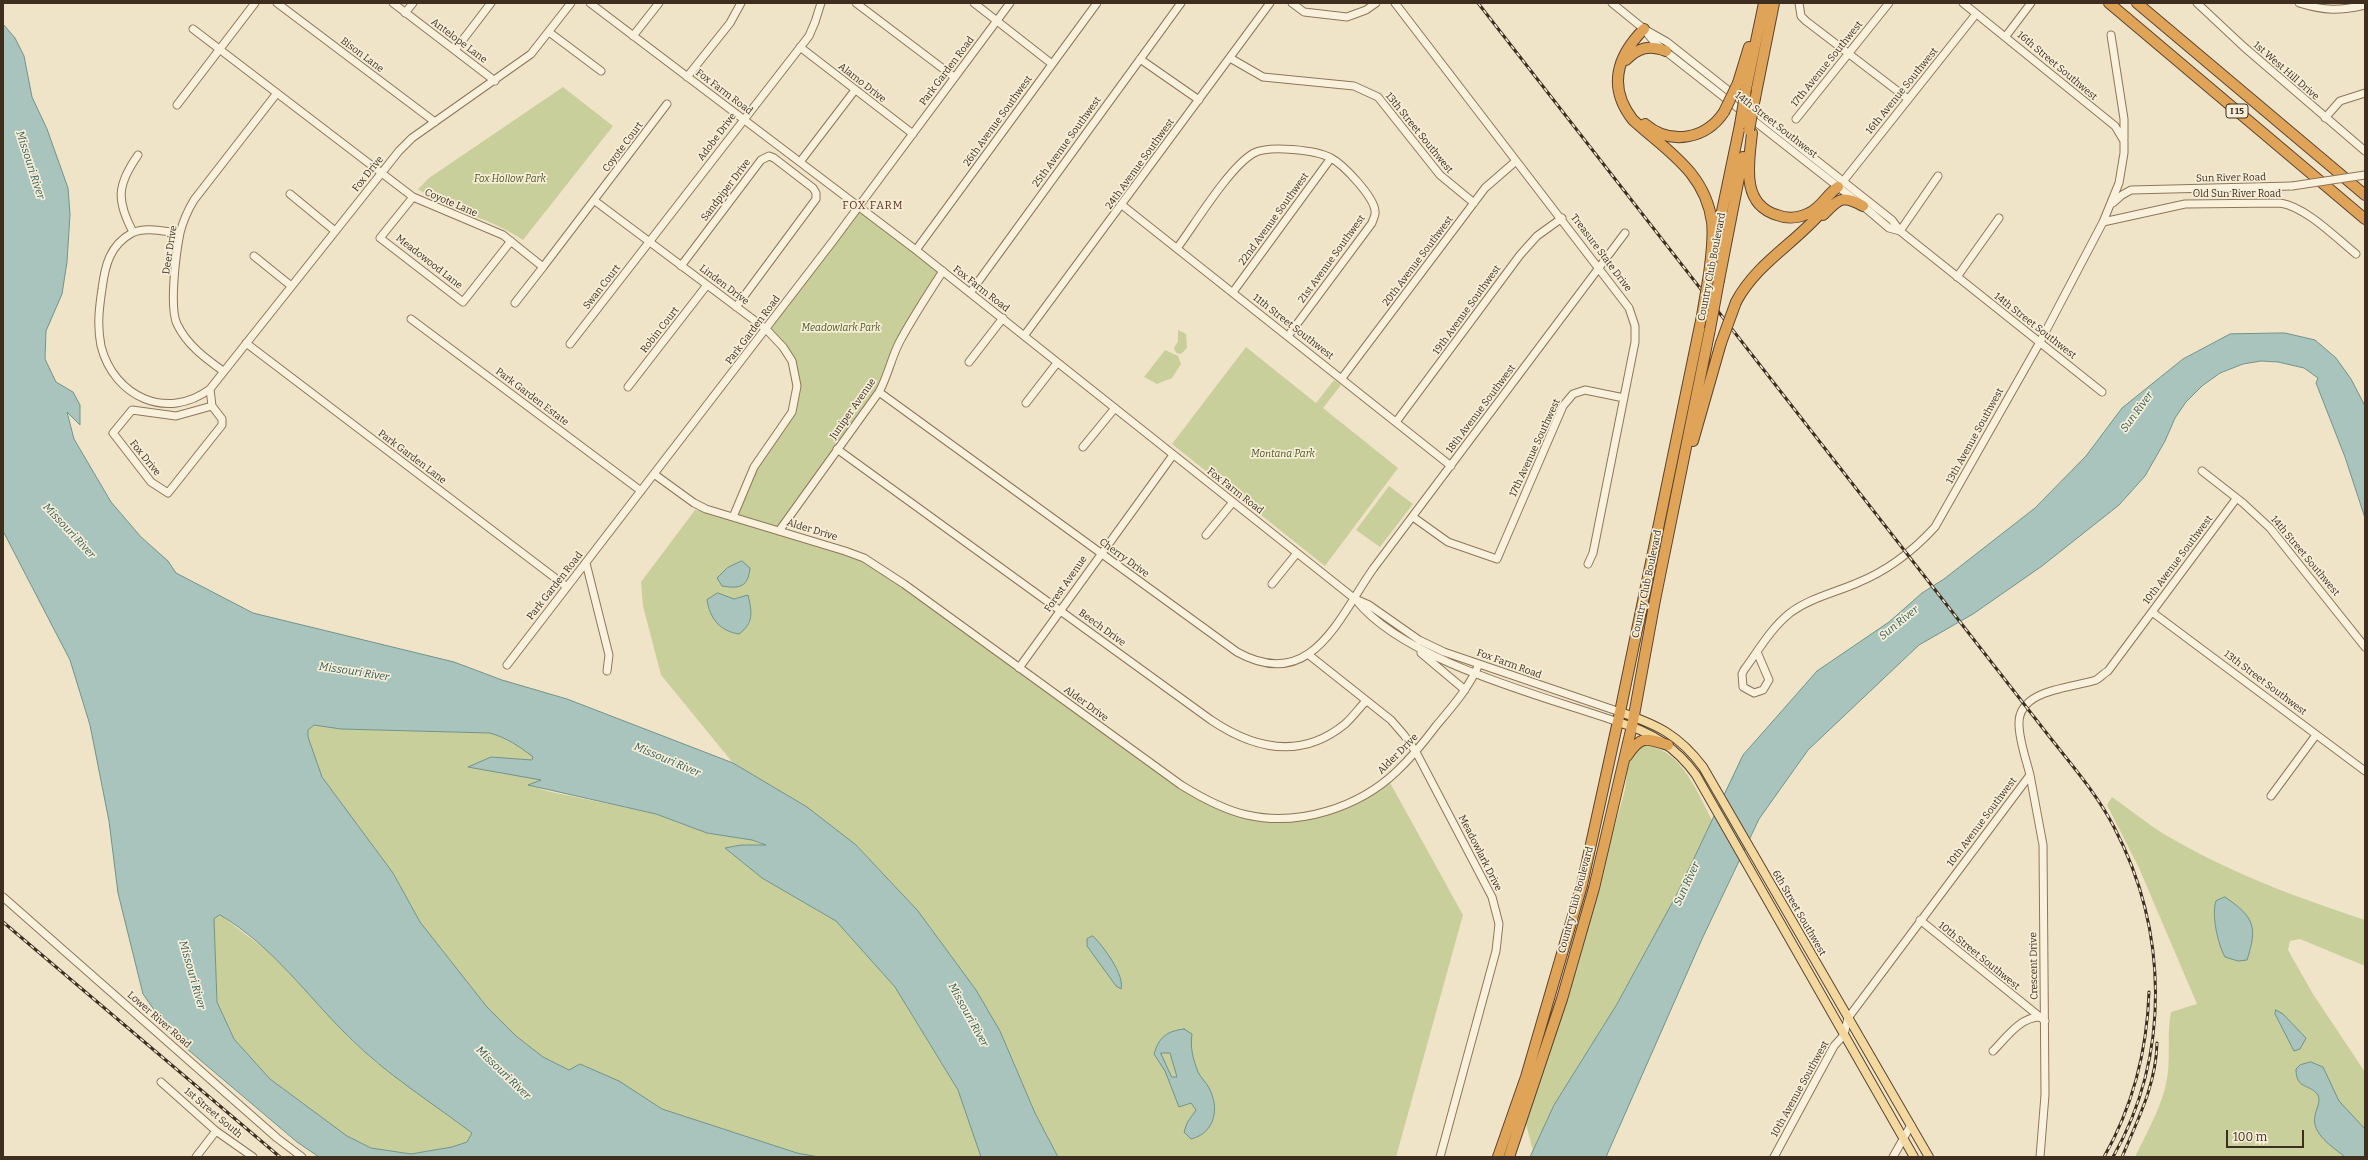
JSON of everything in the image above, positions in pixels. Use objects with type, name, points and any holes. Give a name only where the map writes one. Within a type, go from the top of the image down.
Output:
[{"type":"highway","name":"Country Club Boulevard","points":[[1509,1157],[1576,950],[1594,888],[1624,760],[1710,329],[1747,129],[1742,86],[1763,3]]},
{"type":"highway","name":"Country Club Boulevard","points":[[1498,1157],[1526,1077],[1568,939],[1590,849],[1619,717],[1710,274],[1754,102],[1774,3]]},
{"type":"highway","name":"I 15","points":[[2109,3],[2365,219]]},
{"type":"highway","name":"I 15","points":[[2137,3],[2365,195]]},
{"type":"highway","points":[[1644,29],[1626,60],[1623,79],[1628,103],[1640,120],[1654,130],[1675,137],[1694,135],[1707,130],[1724,112],[1742,86]]},
{"type":"highway","points":[[1644,29],[1633,40],[1623,55],[1618,77],[1619,91],[1627,112],[1633,120],[1681,162],[1701,186],[1712,223],[1710,274]]},
{"type":"highway","points":[[1626,60],[1634,51],[1643,47],[1651,46],[1666,51]]},
{"type":"highway","points":[[1747,129],[1749,184],[1758,202],[1768,211],[1790,218],[1806,215],[1818,208],[1830,192],[1840,184]]},
{"type":"highway","points":[[1809,226],[1834,195],[1840,184]]},
{"type":"highway","points":[[1681,475],[1688,461],[1721,343],[1736,302],[1743,289],[1760,269],[1820,218],[1837,200],[1847,199],[1863,206]]},
{"type":"highway","points":[[1624,760],[1632,748],[1642,740],[1648,738],[1668,745]]},
{"type":"main road","name":"6th Street Southwest","points":[[1619,717],[1657,726],[1674,736],[1691,752],[1709,778],[1929,1157]]},
{"type":"main road","name":"6th Street Southwest","points":[[1632,721],[1668,745],[1690,767],[1703,787],[1914,1157]]},
{"type":"street","points":[[177,105],[255,3]]},
{"type":"street","name":"Bison Lane","points":[[277,3],[434,122]]},
{"type":"street","name":"Antelope Lane","points":[[393,3],[495,81]]},
{"type":"street","points":[[405,13],[413,3]]},
{"type":"street","points":[[455,50],[491,3]]},
{"type":"street","name":"Fox Drive","points":[[133,232],[119,242],[110,253],[104,269],[97,322],[102,348],[108,364],[129,390],[152,403],[168,405],[186,402],[197,398],[210,389],[290,285],[412,138],[495,81],[531,54],[571,3]]},
{"type":"street","name":"Fox Farm Road","points":[[590,3],[916,250],[1355,598],[1369,605],[1419,640],[1444,652],[1619,717]]},
{"type":"street","points":[[633,36],[659,3]]},
{"type":"street","points":[[687,77],[730,23],[741,3]]},
{"type":"street","name":"Adobe Drive","points":[[650,242],[800,47],[815,22],[821,3]]},
{"type":"street","points":[[856,3],[954,77]]},
{"type":"street","points":[[974,3],[1052,64]]},
{"type":"street","name":"Park Garden Road","points":[[507,665],[766,329],[1010,3]]},
{"type":"street","name":"26th Avenue Southwest","points":[[916,250],[1097,3]]},
{"type":"street","name":"25th Avenue Southwest","points":[[970,293],[1181,3]]},
{"type":"street","name":"24th Avenue Southwest","points":[[1024,336],[1270,3]]},
{"type":"street","points":[[1292,3],[1304,12],[1347,17],[1366,10],[1376,3]]},
{"type":"street","name":"Treasure State Drive","points":[[1396,3],[1516,161],[1600,267],[1629,308],[1635,326],[1635,342],[1593,553],[1588,564]]},
{"type":"street","name":"14th Street Southwest","points":[[1612,3],[1644,29],[1667,42],[1840,184],[1889,228],[1900,231]]},
{"type":"street","name":"17th Avenue Southwest","points":[[1796,119],[1889,3]]},
{"type":"street","name":"16th Street Southwest","points":[[1963,3],[2006,36],[2115,126],[2124,141]]},
{"type":"street","points":[[2006,36],[2031,3]]},
{"type":"street","name":"1st West Hill Drive","points":[[2197,3],[2244,47],[2365,151]]},
{"type":"street","points":[[2299,3],[2320,10],[2344,10],[2365,5]]},
{"type":"street","points":[[1799,6],[1801,16],[1908,99]]},
{"type":"street","name":"16th Avenue Southwest","points":[[1840,184],[1976,14]]},
{"type":"street","name":"Coyote Lane","points":[[193,29],[413,197],[503,235],[543,266]]},
{"type":"street","name":"14th Street Southwest","points":[[1644,29],[1656,43],[1666,51],[1840,184],[1892,220],[1900,231],[2102,392]]},
{"type":"street","points":[[549,32],[601,71]]},
{"type":"street","points":[[2111,35],[2124,119],[2124,141]]},
{"type":"street","name":"Alamo Drive","points":[[800,47],[913,134]]},
{"type":"street","name":"13th Street Southwest","points":[[1230,58],[1263,77],[1354,86],[1378,97],[1440,175],[1474,203]]},
{"type":"street","points":[[1140,59],[1199,100]]},
{"type":"street","points":[[800,162],[855,90]]},
{"type":"street","name":"Deer Drive","points":[[223,371],[186,340],[176,323],[172,301],[180,233],[187,213],[194,200],[277,93]]},
{"type":"street","points":[[2325,118],[2340,102],[2365,93]]},
{"type":"street","name":"Coyote Court","points":[[595,201],[667,104]]},
{"type":"street","name":"13th Avenue Southwest","points":[[1757,652],[1769,676],[1768,685],[1761,692],[1749,691],[1742,684],[1742,674],[1757,652],[1773,630],[1790,613],[1824,594],[1856,584],[1881,572],[1918,545],[1935,526],[2040,342],[2103,222],[2119,183],[2124,153],[2124,141]]},
{"type":"street","name":"21st Avenue Southwest","points":[[1178,247],[1239,164],[1255,152],[1269,148],[1317,152],[1331,158],[1345,168],[1373,202],[1376,212],[1372,223],[1288,336]]},
{"type":"street","points":[[138,155],[128,168],[122,184],[120,200],[123,214],[133,232],[146,230],[180,233]]},
{"type":"street","name":"Sandpiper Drive","points":[[681,266],[761,160],[769,156],[780,162],[813,188],[816,193],[816,199],[736,307]]},
{"type":"street","name":"22nd Avenue Southwest","points":[[1233,292],[1331,158]]},
{"type":"street","name":"20th Avenue Southwest","points":[[1342,378],[1493,179],[1516,161]]},
{"type":"street","name":"Sun River Road","points":[[2107,213],[2115,200],[2131,190],[2292,186],[2365,174]]},
{"type":"street","points":[[1900,231],[1938,176]]},
{"type":"street","points":[[290,194],[335,231]]},
{"type":"street","name":"Meadowood Lane","points":[[413,197],[380,238],[463,302],[511,241]]},
{"type":"street","points":[[515,303],[595,201]]},
{"type":"street","name":"Linden Drive","points":[[595,201],[766,329],[784,347],[792,361],[797,386],[792,412],[754,467],[733,517]]},
{"type":"street","name":"Old Sun River Road","points":[[2103,222],[2185,204],[2289,204],[2302,211],[2356,254]]},
{"type":"street","name":"11th Street Southwest","points":[[1122,205],[1178,247],[1451,466]]},
{"type":"street","name":"19th Avenue Southwest","points":[[1396,422],[1520,255],[1537,236],[1562,218]]},
{"type":"street","points":[[1957,277],[1999,218]]},
{"type":"street","name":"18th Avenue Southwest","points":[[1355,598],[1373,569],[1625,233]]},
{"type":"street","name":"Swan Court","points":[[570,344],[650,242]]},
{"type":"street","points":[[254,256],[290,285]]},
{"type":"street","name":"Juniper Avenue","points":[[779,531],[879,392],[887,378],[891,360],[900,340],[943,272]]},
{"type":"street","name":"Robin Court","points":[[628,387],[707,285]]},
{"type":"street","points":[[969,362],[1003,318]]},
{"type":"street","name":"Park Garden Estate","points":[[411,319],[641,491]]},
{"type":"street","name":"Park Garden Lane","points":[[246,343],[567,587]]},
{"type":"street","points":[[1026,403],[1057,363]]},
{"type":"street","name":"Fox Drive","points":[[210,389],[212,406],[222,419],[220,430],[168,493],[151,482],[113,433],[132,410],[176,416],[212,406]]},
{"type":"street","name":"17th Avenue Southwest","points":[[1413,517],[1456,546],[1497,559],[1563,406],[1573,394],[1586,390],[1624,398]]},
{"type":"street","name":"Cherry Drive","points":[[879,392],[1237,652],[1252,660],[1286,664],[1309,655],[1327,637],[1351,607],[1355,598]]},
{"type":"street","points":[[1083,447],[1114,408]]},
{"type":"street","name":"Beech Drive","points":[[837,449],[1211,720],[1250,742],[1276,747],[1303,745],[1324,736],[1345,724],[1366,701]]},
{"type":"street","name":"Forest Avenue","points":[[1019,668],[1100,552],[1173,455]]},
{"type":"street","name":"14th Street Southwest","points":[[2202,471],[2270,528],[2365,647]]},
{"type":"street","name":"Alder Drive","points":[[654,474],[694,503],[733,517],[864,558],[904,584],[1181,785],[1226,808],[1248,816],[1302,817],[1349,803],[1375,789],[1396,773],[1416,752],[1465,690],[1476,673],[1479,664]]},
{"type":"street","name":"10th Avenue Southwest","points":[[1774,1157],[1834,1046],[1844,1035],[1848,1018],[2030,775],[2019,724],[2022,710],[2029,702],[2042,694],[2098,679],[2108,671],[2236,499]]},
{"type":"street","points":[[1206,535],[1233,502]]},
{"type":"street","points":[[1272,584],[1297,552]]},
{"type":"street","points":[[586,563],[609,655],[608,671]]},
{"type":"street","name":"Fox Farm Road","points":[[1355,598],[1365,611],[1411,644],[1465,690]]},
{"type":"street","name":"13th Street Southwest","points":[[2152,612],[2365,771]]},
{"type":"street","name":"Fox Farm Road","points":[[1411,644],[1476,673],[1619,717]]},
{"type":"street","name":"Meadowlark Drive","points":[[1309,655],[1391,720],[1416,752],[1492,897],[1499,924],[1496,951],[1440,1157]]},
{"type":"street","points":[[2271,796],[2316,734]]},
{"type":"street","name":"Crescent Drive","points":[[2030,775],[2043,845],[2042,1019],[2045,1095],[2040,1157]]},
{"type":"street","name":"Lower River Road","points":[[3,897],[277,1138],[302,1157]]},
{"type":"street","name":"10th Street Southwest","points":[[1920,920],[2042,1019]]},
{"type":"street","points":[[1993,1051],[2024,1020],[2031,1017],[2042,1019]]},
{"type":"street","name":"1st Street South","points":[[161,1082],[216,1131],[253,1157]]},
{"type":"street","points":[[1893,1157],[1911,1125]]},
{"type":"street","points":[[196,1157],[216,1131]]},
{"type":"green space","name":"Fox Hollow Park","points":[[563,87],[613,126],[523,240],[510,232],[430,197],[418,189],[429,178]]},
{"type":"green space","name":"Meadowlark Park","points":[[858,207],[943,271],[900,340],[887,379],[779,531],[864,558],[1181,785],[1249,815],[1302,817],[1327,811],[1388,779],[1463,915],[1396,1157],[1058,1157],[1035,1113],[1000,1031],[976,990],[918,911],[856,845],[807,807],[733,763],[661,675],[643,606],[641,582],[695,510],[733,517],[742,493],[792,412],[797,386],[792,361],[766,329]]},
{"type":"green space","points":[[1178,330],[1186,334],[1187,348],[1181,354],[1176,353],[1174,348],[1178,341]]},
{"type":"green space","name":"Montana Park","points":[[1246,347],[1316,403],[1334,380],[1341,385],[1323,408],[1398,468],[1325,566],[1172,444]]},
{"type":"green space","points":[[1165,350],[1178,356],[1181,364],[1172,378],[1157,384],[1144,377]]},
{"type":"green space","points":[[1389,486],[1413,504],[1380,547],[1356,530]]},
{"type":"green space","points":[[314,725],[341,729],[490,733],[513,743],[534,757],[532,760],[491,757],[469,767],[543,780],[529,785],[547,791],[656,814],[707,833],[752,840],[768,846],[741,845],[725,848],[762,878],[836,921],[895,987],[958,1090],[981,1157],[819,1157],[797,1153],[662,1109],[619,1082],[580,1064],[569,1071],[543,1057],[516,1036],[487,1007],[420,922],[393,873],[322,777],[308,737],[308,729]]},
{"type":"green space","points":[[1639,744],[1653,747],[1665,752],[1676,760],[1692,782],[1712,820],[1677,894],[1617,1004],[1554,1105],[1533,1151],[1525,1120],[1598,885],[1625,790],[1629,756]]},
{"type":"green space","points":[[2112,797],[2162,833],[2217,862],[2265,884],[2314,903],[2365,920],[2365,966],[2300,939],[2290,941],[2288,950],[2313,994],[2365,1072],[2365,1157],[2135,1157],[2160,1105],[2166,1082],[2169,1064],[2169,1027],[2171,1012],[2197,1004],[2139,868],[2107,805]]},
{"type":"green space","points":[[220,915],[274,956],[349,1038],[377,1063],[472,1133],[467,1142],[452,1147],[411,1154],[371,1148],[347,1136],[270,1079],[234,1039],[217,1002],[214,919]]},
{"type":"water","name":"Missouri River","points":[[3,24],[15,38],[24,56],[32,97],[47,129],[68,188],[70,214],[67,262],[62,294],[46,331],[45,359],[56,382],[73,392],[80,405],[80,425],[67,412],[74,439],[111,502],[141,537],[168,561],[176,573],[253,613],[454,662],[502,680],[567,699],[733,763],[807,807],[856,845],[918,911],[976,990],[1000,1031],[1035,1113],[1058,1157],[981,1157],[958,1090],[895,987],[836,921],[762,878],[725,848],[741,845],[766,845],[752,840],[707,833],[656,814],[528,785],[541,780],[468,767],[491,757],[532,760],[533,757],[518,746],[502,737],[490,733],[341,729],[314,725],[308,730],[308,737],[322,777],[393,873],[420,922],[487,1007],[516,1036],[543,1057],[569,1070],[580,1064],[619,1081],[662,1109],[797,1153],[819,1157],[319,1157],[297,1142],[173,1037],[143,994],[118,893],[109,821],[90,725],[70,660],[3,531]],"holes":[[[220,915],[239,927],[273,956],[334,1022],[378,1064],[472,1133],[467,1142],[452,1147],[411,1154],[371,1148],[347,1136],[270,1079],[234,1039],[217,1002],[214,919]]]},
{"type":"water","name":"Sun River","points":[[2285,333],[2315,340],[2336,358],[2351,379],[2365,406],[2365,518],[2345,457],[2316,383],[2318,378],[2304,368],[2278,362],[2261,361],[2243,364],[2220,373],[2202,386],[2186,402],[2175,418],[2165,441],[2145,476],[2119,505],[2042,566],[1973,614],[1919,645],[1808,750],[1759,819],[1702,939],[1606,1157],[1530,1157],[1554,1105],[1617,1004],[1677,894],[1743,755],[1817,671],[1889,622],[1922,593],[1944,579],[2035,508],[2086,456],[2122,408],[2183,359],[2230,334]]},
{"type":"water","points":[[742,561],[750,568],[745,583],[738,587],[722,586],[717,578],[727,568]]},
{"type":"water","points":[[718,593],[734,599],[748,595],[751,617],[747,626],[739,634],[721,627],[713,618],[708,607],[707,600]]},
{"type":"water","points":[[2225,897],[2242,910],[2251,923],[2253,930],[2247,960],[2238,961],[2225,957],[2222,952],[2214,914],[2216,901]]},
{"type":"water","points":[[1093,936],[1107,953],[1117,969],[1120,976],[1121,989],[1116,986],[1087,946],[1087,939]]},
{"type":"water","points":[[2276,1010],[2283,1014],[2306,1038],[2300,1049],[2294,1051],[2275,1014]]},
{"type":"water","points":[[1184,1029],[1192,1034],[1192,1053],[1195,1063],[1199,1074],[1209,1088],[1214,1104],[1213,1119],[1210,1126],[1199,1136],[1191,1139],[1184,1132],[1187,1123],[1196,1110],[1191,1103],[1179,1107],[1165,1071],[1154,1054],[1158,1043],[1164,1036]],"holes":[[[1161,1053],[1170,1053],[1177,1077],[1172,1077]]]},
{"type":"water","points":[[2311,1062],[2323,1067],[2339,1101],[2365,1129],[2365,1157],[2345,1157],[2324,1140],[2316,1129],[2316,1113],[2319,1103],[2318,1095],[2298,1080],[2296,1069],[2300,1065]]},
{"type":"railway","points":[[1478,3],[2082,778],[2107,814],[2132,867],[2145,908],[2153,950],[2156,992],[2153,1035],[2145,1077],[2132,1118],[2113,1157]]},
{"type":"railway","points":[[3,922],[280,1157]]},
{"type":"railway","points":[[2104,1157],[2123,1118],[2137,1078],[2145,1036],[2149,992]]},
{"type":"railway","points":[[2122,1157],[2150,1088],[2156,1058],[2157,1043]]},
{"type":"district","name":"FOX FARM","points":[[873,206]]}]
